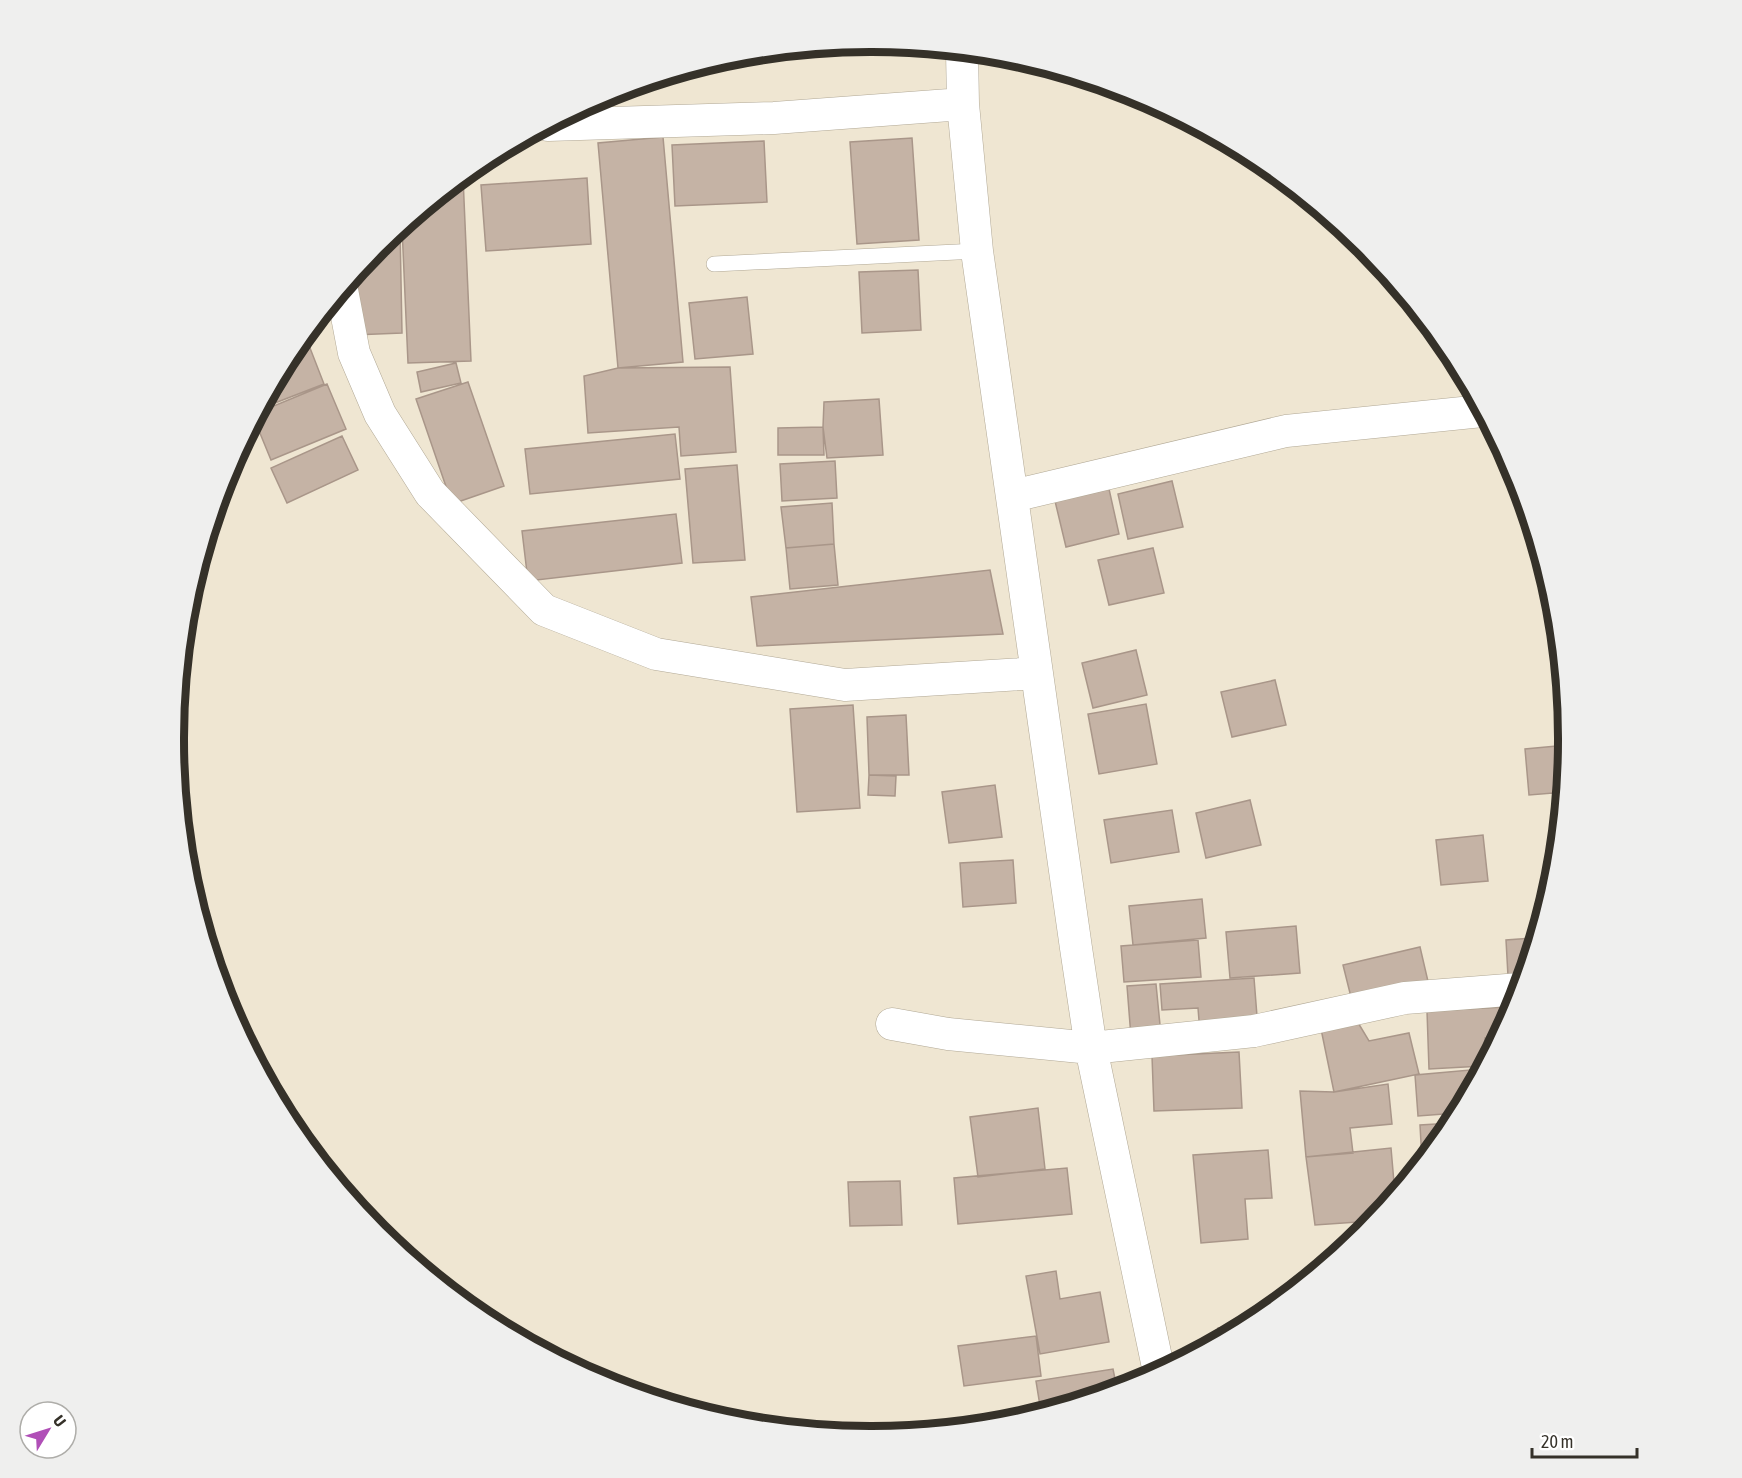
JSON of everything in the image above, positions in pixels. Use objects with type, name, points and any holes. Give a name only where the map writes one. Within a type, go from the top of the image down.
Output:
[{"type":"street","points":[[962,58],[963,104],[977,251],[1091,1047],[1156,1363]]},
{"type":"street","points":[[564,124],[774,118],[963,104]]},
{"type":"street","points":[[344,300],[354,353],[380,414],[430,493],[544,610],[656,654],[845,685],[1037,673]]},
{"type":"street","points":[[1013,496],[1286,431],[1474,412]]},
{"type":"street","points":[[892,1024],[948,1034],[1091,1047],[1254,1031],[1405,999],[1510,990]]},
{"type":"lane","points":[[714,264],[977,251]]},
{"type":"building","points":[[663,137],[683,362],[618,368],[598,143]]},
{"type":"building","points":[[912,138],[919,240],[857,244],[850,142]]},
{"type":"building","points":[[764,141],[767,202],[675,206],[672,145]]},
{"type":"building","points":[[587,178],[591,244],[486,251],[481,185]]},
{"type":"building","points":[[463,187],[471,361],[408,363],[402,238]]},
{"type":"building","points":[[400,240],[402,333],[353,335],[352,289]]},
{"type":"building","points":[[918,270],[921,330],[862,333],[859,272]]},
{"type":"building","points":[[747,297],[753,354],[695,359],[689,303]]},
{"type":"building","points":[[310,348],[324,384],[272,404],[276,396],[306,349]]},
{"type":"building","points":[[456,363],[461,383],[421,392],[417,372]]},
{"type":"building","points":[[730,367],[736,452],[681,456],[679,427],[588,433],[584,376],[618,368]]},
{"type":"building","points":[[468,382],[504,486],[452,504],[416,399]]},
{"type":"building","points":[[327,384],[346,429],[271,460],[258,429],[270,408]]},
{"type":"building","points":[[879,399],[883,455],[827,458],[823,427],[824,402]]},
{"type":"building","points":[[823,427],[824,455],[778,455],[778,428]]},
{"type":"building","points":[[675,434],[680,479],[530,494],[525,449]]},
{"type":"building","points":[[342,436],[358,470],[287,503],[271,468]]},
{"type":"building","points":[[835,461],[837,498],[782,501],[780,464]]},
{"type":"building","points":[[737,465],[745,560],[693,563],[685,469]]},
{"type":"building","points":[[1172,481],[1183,527],[1128,539],[1118,494]]},
{"type":"building","points":[[1109,489],[1119,534],[1066,547],[1055,501]]},
{"type":"building","points":[[832,503],[834,544],[786,548],[781,507]]},
{"type":"building","points":[[676,514],[682,563],[528,581],[522,531]]},
{"type":"building","points":[[834,544],[838,585],[790,589],[786,548]]},
{"type":"building","points":[[1153,548],[1164,593],[1109,605],[1098,560]]},
{"type":"building","points":[[990,570],[1003,634],[757,646],[751,597]]},
{"type":"building","points":[[1136,650],[1147,695],[1093,708],[1082,663]]},
{"type":"building","points":[[1275,680],[1286,725],[1232,737],[1221,692]]},
{"type":"building","points":[[1146,704],[1157,764],[1099,774],[1088,714]]},
{"type":"building","points":[[853,705],[860,808],[797,812],[790,709]]},
{"type":"building","points":[[906,715],[909,775],[869,775],[867,717]]},
{"type":"building","points":[[1558,746],[1554,805],[1553,793],[1529,795],[1525,749]]},
{"type":"building","points":[[869,775],[896,776],[895,796],[868,795]]},
{"type":"building","points":[[995,785],[1002,837],[949,843],[942,792]]},
{"type":"building","points":[[1250,800],[1261,845],[1206,858],[1196,813]]},
{"type":"building","points":[[1172,810],[1179,852],[1111,863],[1104,820]]},
{"type":"building","points":[[1483,835],[1488,881],[1441,885],[1436,840]]},
{"type":"building","points":[[1013,860],[1016,903],[963,907],[960,863]]},
{"type":"building","points":[[1202,899],[1206,938],[1133,945],[1129,906]]},
{"type":"building","points":[[1296,926],[1300,973],[1230,978],[1226,932]]},
{"type":"building","points":[[1527,939],[1515,976],[1508,976],[1506,940]]},
{"type":"building","points":[[1198,940],[1201,977],[1124,982],[1121,946]]},
{"type":"building","points":[[1420,947],[1430,990],[1354,1009],[1343,965]]},
{"type":"building","points":[[1254,978],[1258,1029],[1200,1033],[1198,1008],[1162,1010],[1160,984]]},
{"type":"building","points":[[1156,984],[1161,1035],[1131,1037],[1127,986]]},
{"type":"building","points":[[1503,1007],[1489,1038],[1485,1038],[1485,1046],[1474,1066],[1429,1069],[1427,1011]]},
{"type":"building","points":[[1357,1021],[1369,1041],[1409,1033],[1419,1074],[1334,1092],[1321,1029]]},
{"type":"building","points":[[1239,1052],[1242,1108],[1154,1111],[1152,1056]]},
{"type":"building","points":[[1473,1070],[1446,1114],[1418,1116],[1415,1075]]},
{"type":"building","points":[[1388,1084],[1392,1124],[1350,1128],[1353,1153],[1306,1157],[1300,1091],[1334,1092]]},
{"type":"building","points":[[1038,1108],[1045,1169],[978,1177],[970,1117]]},
{"type":"building","points":[[1439,1124],[1421,1149],[1420,1125]]},
{"type":"building","points":[[1391,1148],[1394,1183],[1358,1222],[1315,1225],[1306,1157]]},
{"type":"building","points":[[1268,1150],[1272,1198],[1245,1199],[1248,1239],[1201,1243],[1193,1155]]},
{"type":"building","points":[[1067,1168],[1072,1214],[958,1224],[954,1178]]},
{"type":"building","points":[[900,1181],[902,1225],[850,1226],[848,1182]]},
{"type":"building","points":[[1056,1271],[1060,1299],[1100,1292],[1109,1342],[1040,1354],[1026,1276]]},
{"type":"building","points":[[1036,1336],[1041,1376],[964,1386],[958,1346]]},
{"type":"building","points":[[1113,1369],[1115,1380],[1040,1404],[1036,1381]]}]
